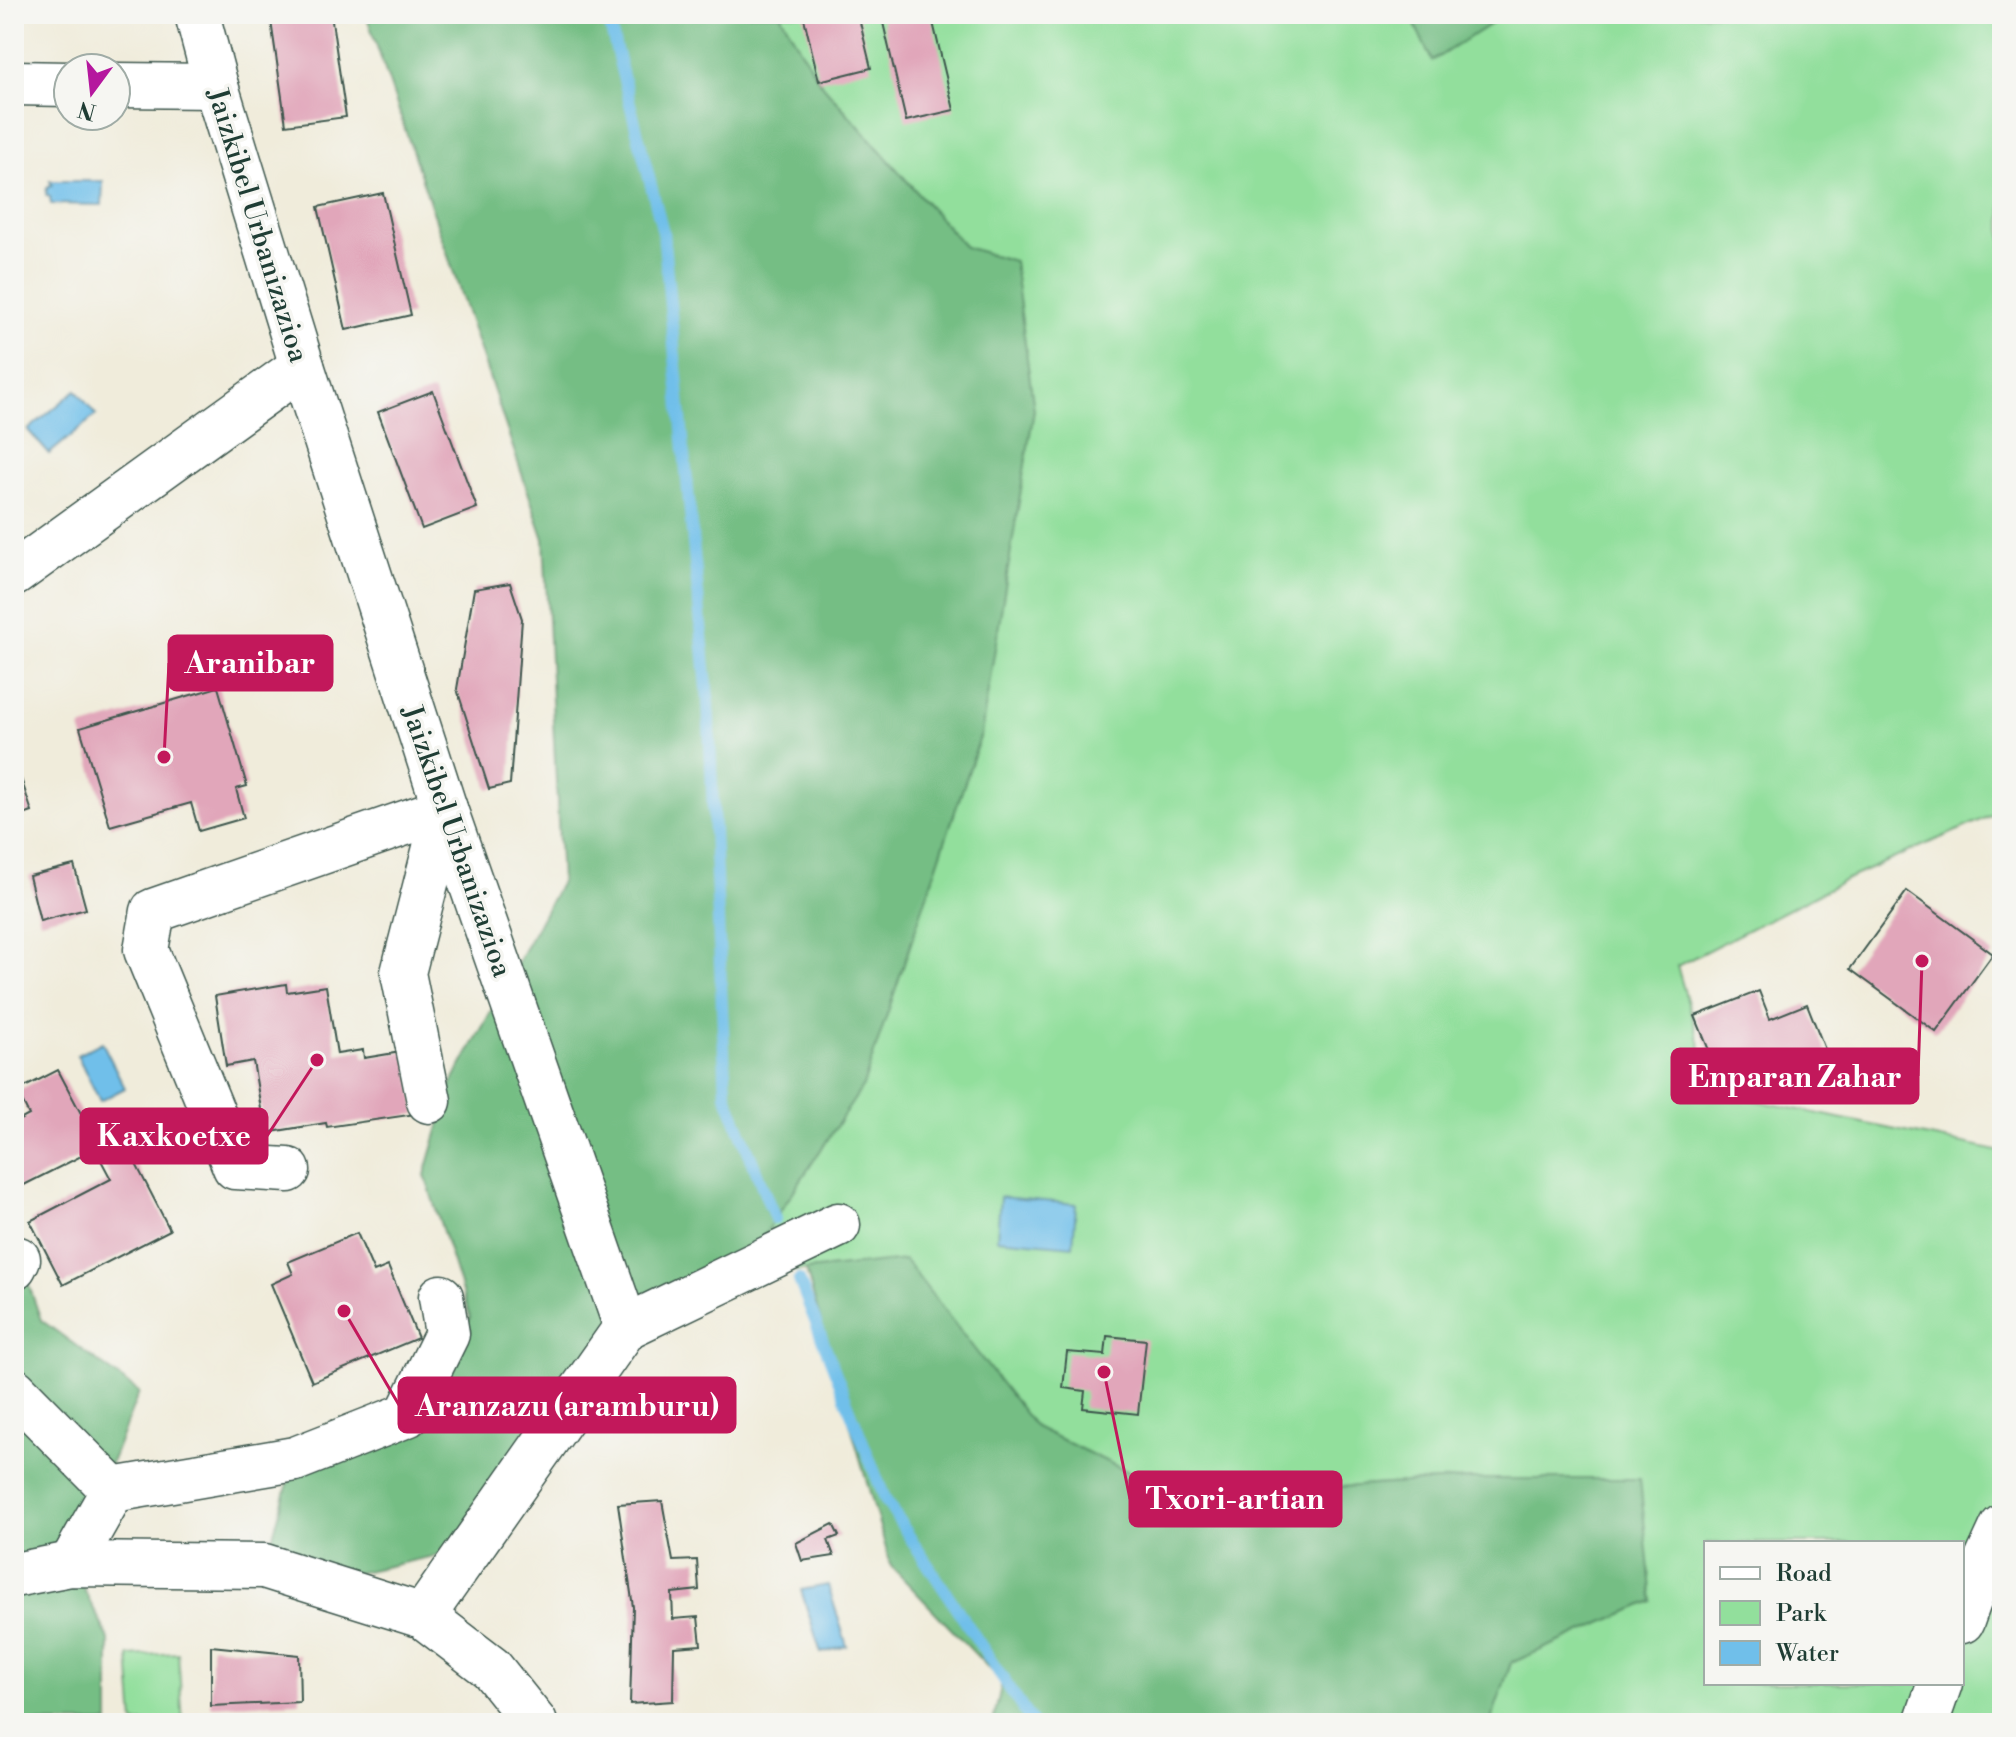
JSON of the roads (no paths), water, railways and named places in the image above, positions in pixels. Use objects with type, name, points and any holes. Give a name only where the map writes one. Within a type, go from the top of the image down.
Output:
[{"type":"street","name":"Jaizkibel Urbanizazioa","points":[[197,14],[302,366],[445,809],[626,1327]]},
{"type":"street","points":[[14,83],[52,84]]},
{"type":"street","points":[[132,85],[216,86]]},
{"type":"street","points":[[14,574],[302,366]]},
{"type":"street","points":[[429,1101],[403,973],[445,809]]},
{"type":"street","points":[[288,1170],[235,1167],[146,950],[153,911],[445,809]]},
{"type":"street","points":[[423,1616],[626,1327],[838,1225]]},
{"type":"street","points":[[113,1490],[295,1459],[407,1415],[447,1334],[441,1297]]},
{"type":"street","points":[[14,1390],[113,1490]]},
{"type":"street","points":[[71,1564],[113,1490]]},
{"type":"street","points":[[1964,1616],[2002,1527]]},
{"type":"street","points":[[14,1575],[71,1564],[264,1566],[423,1616],[491,1668],[535,1723]]},
{"type":"street","points":[[1926,1723],[1939,1685]]},
{"type":"water","points":[[50,181],[103,181],[102,205],[51,204],[50,197],[46,195],[47,188],[52,185]]},
{"type":"water","points":[[76,390],[96,415],[49,454],[28,430]]},
{"type":"water","points":[[102,1042],[125,1088],[100,1101],[77,1055]]},
{"type":"water","points":[[1000,1197],[1076,1204],[1073,1246],[997,1239]]},
{"type":"water","points":[[828,1585],[847,1646],[821,1653],[801,1590]]},
{"type":"waterway","points":[[607,14],[663,232],[708,698],[726,1094],[775,1219]]},
{"type":"waterway","points":[[799,1280],[886,1501],[1032,1723]]},
{"type":"place","name":"Aranibar","points":[[164,757]]},
{"type":"place","name":"Enparan Zahar","points":[[1922,961]]},
{"type":"place","name":"Kaxkoetxe","points":[[317,1060]]},
{"type":"place","name":"Aranzazu (aramburu)","points":[[344,1311]]},
{"type":"place","name":"Txori-artian","points":[[1104,1372]]}]
